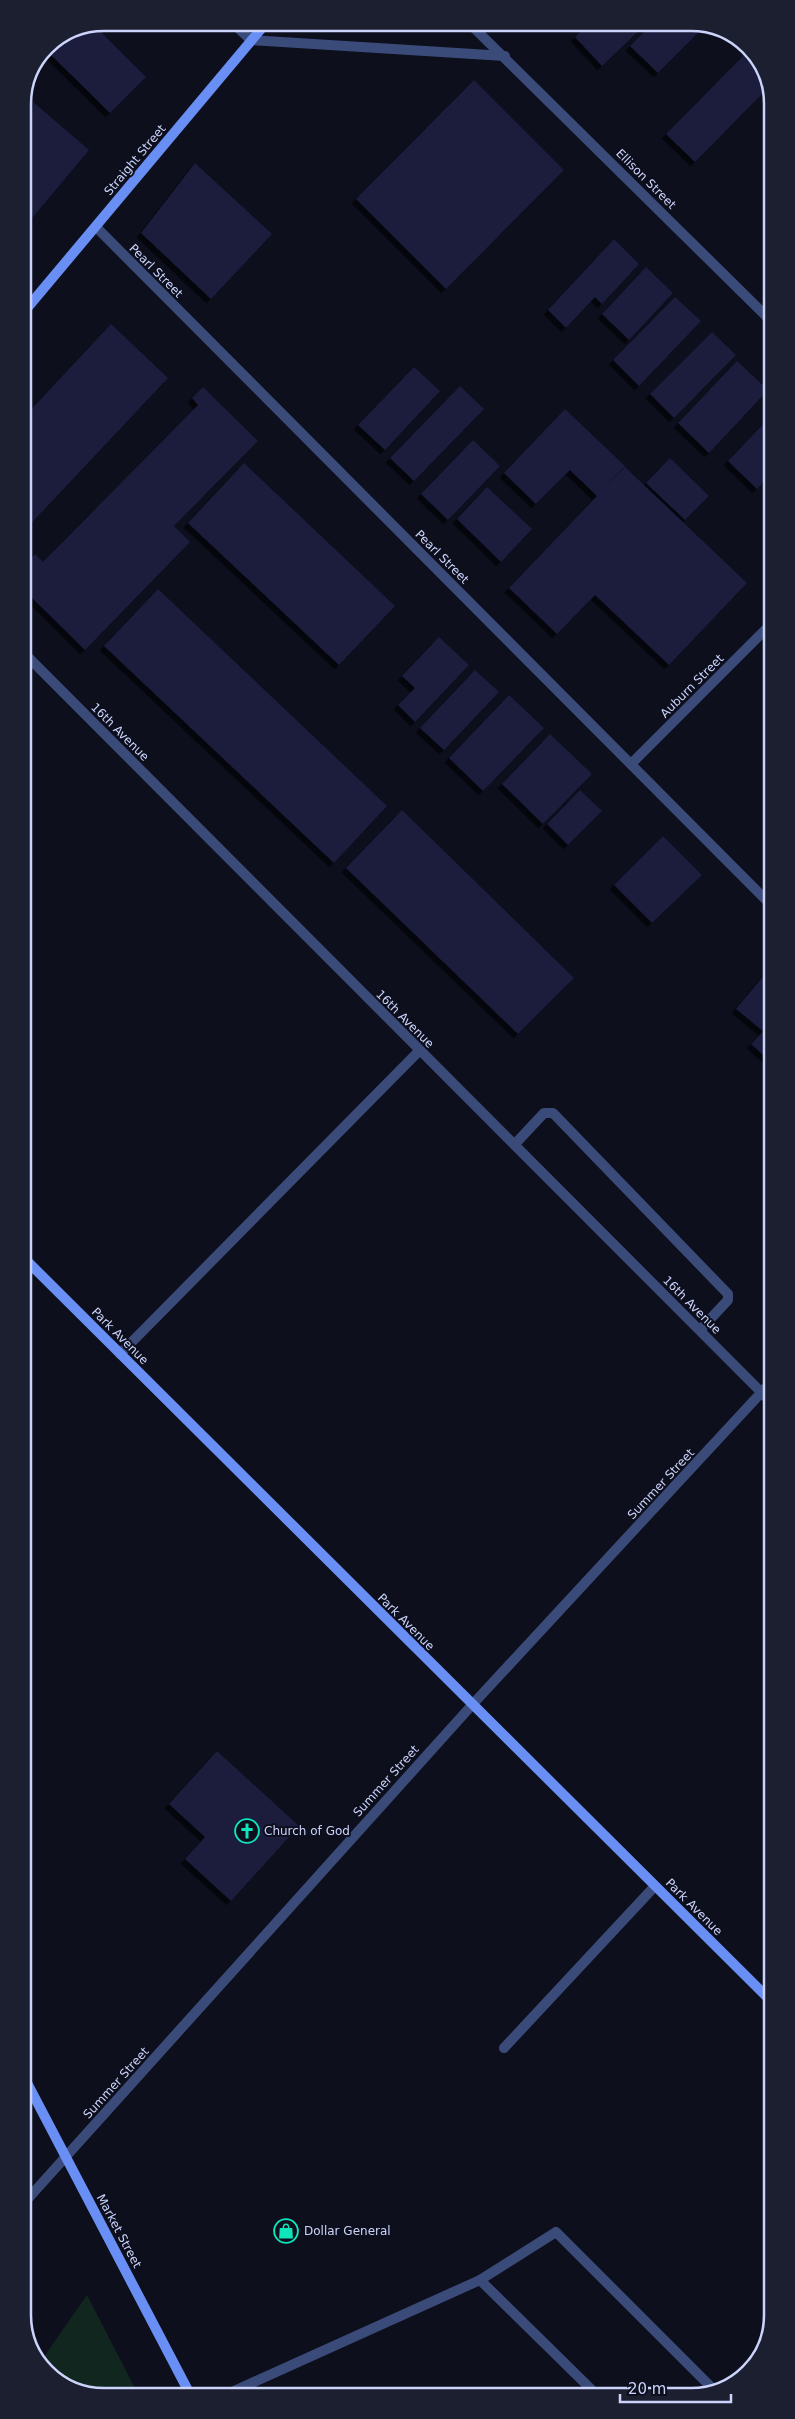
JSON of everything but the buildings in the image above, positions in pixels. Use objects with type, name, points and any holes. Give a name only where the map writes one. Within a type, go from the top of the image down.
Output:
[{"type":"main road","name":"Straight Street","points":[[31,300],[96,228],[258,31]]},
{"type":"main road","name":"Park Avenue","points":[[31,1265],[764,1994]]},
{"type":"main road","name":"Market Street","points":[[31,2090],[187,2388]]},
{"type":"street","points":[[242,31],[251,40],[505,56]]},
{"type":"street","name":"Ellison Street","points":[[478,31],[764,314]]},
{"type":"street","name":"Pearl Street","points":[[96,228],[764,897]]},
{"type":"street","name":"Auburn Street","points":[[630,764],[764,631]]},
{"type":"street","name":"16th Avenue","points":[[31,660],[762,1393]]},
{"type":"street","points":[[120,1354],[419,1051]]},
{"type":"street","points":[[515,1144],[544,1113],[553,1113],[728,1294],[728,1300],[700,1330]]},
{"type":"street","name":"Summer Street","points":[[31,2195],[472,1704],[764,1391]]},
{"type":"street","points":[[504,2048],[655,1886]]},
{"type":"street","points":[[241,2388],[480,2280],[556,2232],[709,2385]]},
{"type":"street","points":[[480,2280],[590,2388]]},
{"type":"green space","points":[[87,2295],[135,2388],[100,2388],[76,2382],[56,2370],[45,2356]]},
{"type":"place","name":"Church of God","points":[[247,1831]]},
{"type":"place","name":"Dollar General","points":[[286,2231]]}]
